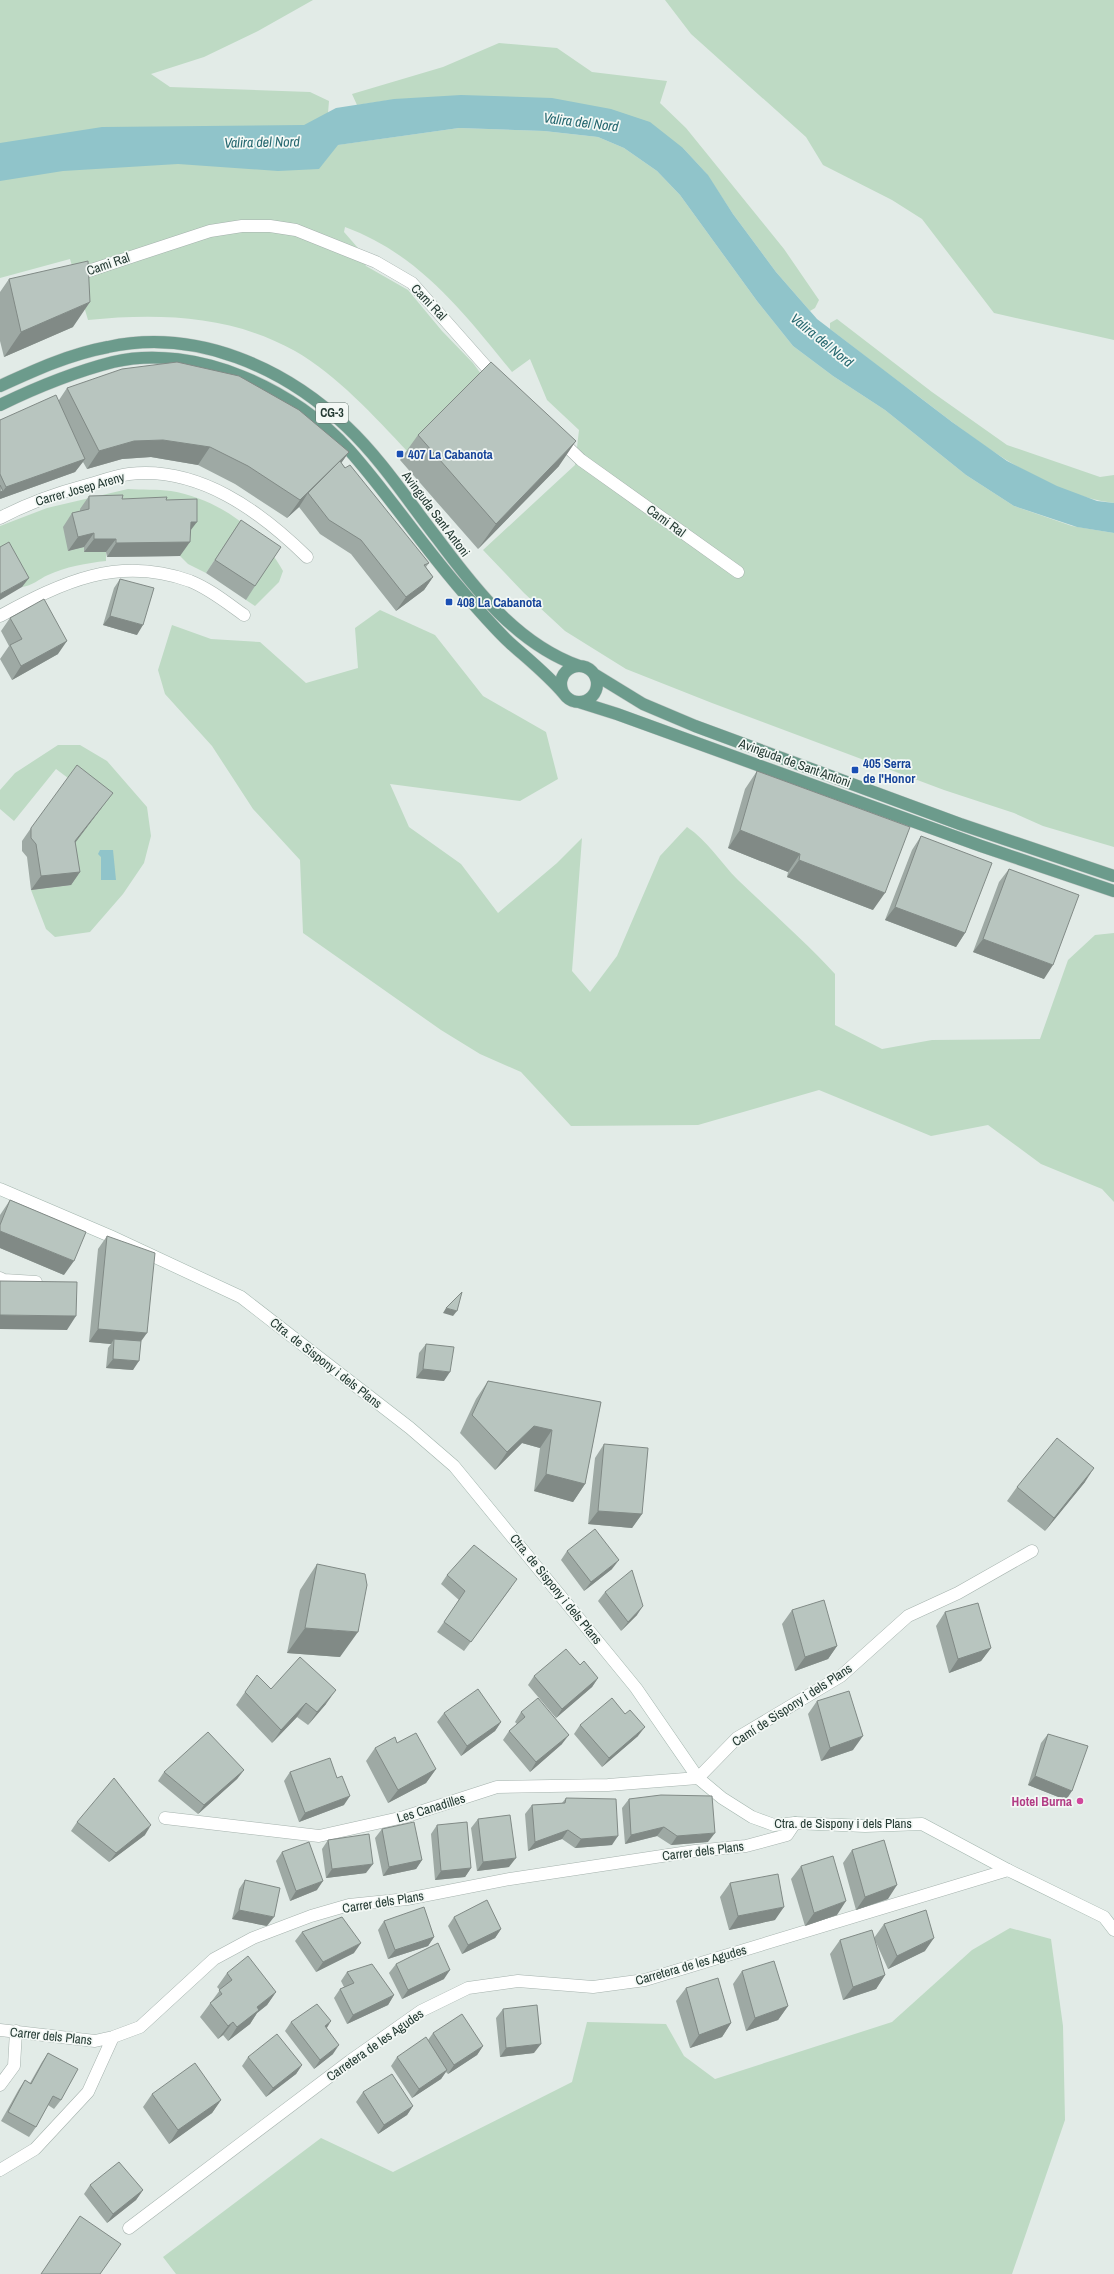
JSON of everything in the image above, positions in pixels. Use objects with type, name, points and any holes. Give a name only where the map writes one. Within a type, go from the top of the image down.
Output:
[{"type":"main road","name":"Avinguda Sant Antoni","points":[[0,386],[63,359],[107,347],[127,344],[166,343],[207,348],[261,366],[288,380],[316,399],[348,427],[395,482],[472,585],[506,619],[550,654],[579,666]]},
{"type":"main road","name":"Avinguda Sant Antoni","points":[[0,404],[68,375],[115,362],[146,358],[185,361],[208,366],[233,372],[264,385],[288,399],[316,419],[349,450],[456,585],[510,642],[549,676],[564,694]]},
{"type":"main road","name":"CG-3","points":[[579,666],[586,668],[594,674]]},
{"type":"main road","points":[[564,694],[561,688],[562,678],[569,669],[579,666]]},
{"type":"main road","points":[[579,702],[586,701],[594,695],[597,685],[594,674]]},
{"type":"main road","name":"Avinguda de Sant Antoni","points":[[594,674],[643,704],[695,726],[960,824],[1114,876]]},
{"type":"main road","name":"CG-3","points":[[564,694],[569,699],[579,702]]},
{"type":"main road","name":"Avinguda de Sant Antoni","points":[[579,702],[617,714],[981,846],[1114,891]]},
{"type":"street","name":"Cami Ral","points":[[60,280],[210,231],[242,226],[270,226],[296,230],[376,262],[412,283],[456,331],[485,367],[507,389]]},
{"type":"street","name":"Cami Ral","points":[[550,431],[581,460],[738,572]]},
{"type":"street","name":"Carrer Josep Areny","points":[[0,518],[21,507],[58,492],[129,474],[175,477],[198,482],[267,520],[307,557]]},
{"type":"street","points":[[0,616],[49,589],[82,577],[113,571],[154,572],[191,582],[217,596],[244,615]]},
{"type":"street","name":"Ctra. de Sispony i dels Plans","points":[[0,1189],[110,1236],[241,1297],[410,1428],[454,1466],[550,1581],[636,1688],[698,1778],[722,1798],[752,1817],[774,1825],[795,1823],[865,1826],[922,1824],[1008,1870],[1104,1917],[1114,1930]]},
{"type":"street","points":[[0,1278],[4,1280],[51,1283]]},
{"type":"street","name":"Camí de Sispony i dels Plans","points":[[698,1778],[737,1738],[841,1676],[908,1616],[958,1593],[1032,1551]]},
{"type":"street","name":"Les Canadilles","points":[[165,1818],[319,1836],[404,1817],[497,1787],[608,1785],[698,1778]]},
{"type":"street","name":"Carrer dels Plans","points":[[0,2030],[95,2041],[113,2037],[140,2027],[214,1959],[253,1938],[311,1916],[349,1905],[407,1899],[510,1879],[695,1851],[746,1846],[787,1835],[795,1823]]},
{"type":"street","name":"Carretera de les Agudes","points":[[129,2228],[363,2052],[421,2012],[468,1988],[518,1981],[593,1987],[645,1980],[1008,1870]]},
{"type":"street","points":[[0,2084],[14,2066],[16,2031]]},
{"type":"street","points":[[0,2170],[35,2149],[88,2092],[113,2037]]},
{"type":"green space","points":[[0,0],[313,0],[258,31],[204,57],[151,74],[170,87],[310,92],[329,101],[324,162],[337,145],[459,128],[544,131],[598,137],[624,148],[657,171],[680,195],[757,301],[793,346],[833,376],[885,410],[966,475],[1014,506],[1072,526],[1114,533],[1114,847],[1043,826],[1014,813],[944,790],[712,703],[626,669],[565,631],[524,593],[483,550],[575,465],[579,430],[547,400],[530,359],[512,372],[458,307],[418,269],[396,253],[371,239],[345,227],[344,232],[358,248],[366,266],[408,290],[442,331],[473,363],[484,378],[408,452],[341,384],[311,361],[271,339],[246,330],[194,319],[141,317],[88,320],[70,259],[0,278]]},
{"type":"green space","points":[[665,0],[1114,0],[1114,340],[994,313],[922,219],[892,200],[823,165],[806,137],[691,34]]},
{"type":"green space","points":[[499,43],[557,48],[592,72],[667,81],[660,103],[686,128],[784,249],[819,300],[815,308],[810,311],[776,272],[733,214],[706,173],[683,148],[391,100],[357,105],[352,94],[443,67]]},
{"type":"green space","points":[[837,319],[932,392],[1007,445],[1100,477],[1114,475],[1114,503],[1088,498],[1062,489],[1037,477],[988,448],[830,329],[830,323]]},
{"type":"green space","points":[[128,489],[171,491],[188,495],[205,501],[236,518],[250,529],[274,556],[283,571],[279,582],[255,606],[246,600],[232,534],[206,573],[188,564],[180,556],[80,522],[68,551],[84,547],[85,552],[106,552],[106,561],[84,564],[62,570],[22,587],[0,552],[0,526],[47,508]]},
{"type":"green space","points":[[380,610],[435,635],[483,696],[546,732],[558,779],[520,801],[390,784],[409,827],[461,864],[498,913],[557,863],[582,838],[572,971],[590,992],[617,956],[660,856],[687,827],[708,845],[738,880],[799,937],[835,974],[835,1025],[882,1049],[932,1040],[1040,1039],[1068,960],[1095,935],[1114,933],[1114,1202],[1102,1189],[1041,1164],[988,1125],[931,1136],[819,1090],[698,1125],[571,1126],[521,1072],[480,1054],[441,1030],[303,933],[300,860],[253,809],[212,746],[165,694],[158,670],[172,625],[211,639],[260,642],[306,683],[358,668],[355,628]]},
{"type":"green space","points":[[58,745],[80,745],[107,761],[147,807],[151,836],[144,863],[123,894],[90,932],[55,937],[46,929],[31,890],[71,885],[68,778],[56,769],[14,821],[0,809],[0,790],[15,773]]},
{"type":"green space","points":[[1010,1928],[1051,1939],[1063,2026],[1065,2120],[1012,2274],[176,2274],[163,2257],[321,2138],[393,2172],[572,2082],[587,2022],[666,2024],[684,2056],[715,2079],[892,2022],[972,1950]]},
{"type":"water","name":"Valira del Nord","points":[[461,95],[552,98],[611,109],[650,122],[683,148],[708,175],[733,214],[776,272],[817,319],[952,422],[1007,461],[1057,486],[1097,501],[1114,503],[1114,533],[1077,527],[1014,506],[966,475],[885,410],[833,376],[793,346],[757,301],[680,195],[657,171],[624,148],[598,137],[544,131],[459,128],[338,145],[319,169],[278,171],[178,164],[63,171],[0,181],[0,143],[102,127],[304,125],[336,108],[394,99]]},
{"type":"water","points":[[100,850],[113,850],[116,880],[101,880],[101,857],[98,854]]},
{"type":"building","points":[[88,261],[90,302],[21,332],[9,279]]},
{"type":"building","points":[[177,362],[239,376],[299,410],[349,452],[300,500],[248,466],[210,447],[163,440],[134,441],[99,451],[67,388],[122,369]]},
{"type":"building","points":[[491,362],[576,441],[496,524],[418,435]]},
{"type":"building","points":[[56,395],[85,459],[6,487],[0,474],[0,420]]},
{"type":"building","points":[[340,461],[345,468],[350,465],[429,563],[424,565],[433,577],[406,597],[361,540],[329,520],[308,493]]},
{"type":"building","points":[[0,485],[3,491],[0,492]]},
{"type":"building","points":[[123,495],[122,499],[167,497],[166,500],[197,499],[197,522],[191,522],[190,542],[116,543],[116,539],[94,539],[94,533],[78,537],[72,513],[89,509],[89,496]]},
{"type":"building","points":[[241,520],[281,547],[255,586],[215,560]]},
{"type":"building","points":[[9,542],[29,578],[0,594],[0,547]]},
{"type":"building","points":[[120,579],[154,588],[143,625],[110,616]]},
{"type":"building","points":[[44,599],[67,641],[21,666],[10,645],[22,639],[10,618]]},
{"type":"building","points":[[77,765],[113,793],[75,841],[80,872],[41,876],[36,844],[31,838],[31,828]]},
{"type":"building","points":[[757,771],[910,827],[885,893],[799,860],[800,854],[740,830]]},
{"type":"building","points":[[921,836],[992,863],[965,933],[895,907]]},
{"type":"building","points":[[1009,869],[1079,895],[1053,965],[983,939]]},
{"type":"building","points":[[10,1200],[86,1232],[74,1261],[0,1231],[0,1225]]},
{"type":"building","points":[[107,1236],[155,1253],[147,1333],[98,1329]]},
{"type":"building","points":[[0,1281],[77,1282],[76,1316],[0,1315]]},
{"type":"building","points":[[462,1292],[457,1311],[446,1308]]},
{"type":"building","points":[[114,1339],[141,1341],[139,1361],[113,1359]]},
{"type":"building","points":[[426,1344],[454,1347],[450,1372],[423,1369]]},
{"type":"building","points":[[488,1381],[601,1402],[585,1484],[546,1474],[552,1430],[534,1426],[507,1452],[472,1415]]},
{"type":"building","points":[[1057,1438],[1094,1468],[1054,1518],[1017,1487]]},
{"type":"building","points":[[604,1444],[648,1448],[642,1514],[598,1511]]},
{"type":"building","points":[[595,1529],[619,1560],[591,1582],[567,1551]]},
{"type":"building","points":[[474,1545],[517,1579],[471,1642],[444,1622],[465,1591],[447,1575]]},
{"type":"building","points":[[317,1564],[365,1574],[367,1585],[358,1632],[305,1628]]},
{"type":"building","points":[[632,1570],[643,1606],[628,1622],[605,1592]]},
{"type":"building","points":[[824,1600],[837,1646],[805,1657],[792,1610]]},
{"type":"building","points":[[978,1603],[991,1648],[958,1659],[945,1612]]},
{"type":"building","points":[[566,1649],[580,1665],[584,1661],[598,1678],[562,1709],[534,1676]]},
{"type":"building","points":[[300,1657],[336,1690],[317,1712],[306,1703],[281,1730],[245,1692],[257,1675],[271,1689]]},
{"type":"building","points":[[478,1689],[501,1722],[467,1746],[444,1713]]},
{"type":"building","points":[[849,1691],[863,1736],[830,1748],[817,1701]]},
{"type":"building","points":[[538,1698],[569,1735],[536,1762],[509,1731],[525,1717],[521,1712]]},
{"type":"building","points":[[612,1698],[625,1714],[630,1710],[645,1727],[609,1758],[580,1725]]},
{"type":"building","points":[[208,1732],[244,1770],[204,1805],[164,1772]]},
{"type":"building","points":[[416,1733],[436,1769],[398,1790],[375,1748],[395,1737],[397,1743]]},
{"type":"building","points":[[1048,1734],[1088,1746],[1072,1791],[1035,1776]]},
{"type":"building","points":[[330,1758],[337,1778],[342,1776],[350,1796],[305,1813],[290,1772]]},
{"type":"building","points":[[114,1778],[151,1825],[116,1853],[77,1822]]},
{"type":"building","points":[[661,1795],[712,1796],[715,1833],[677,1836],[664,1827],[631,1835],[629,1799]]},
{"type":"building","points":[[566,1798],[616,1799],[618,1836],[581,1839],[568,1830],[535,1842],[532,1805],[565,1803]]},
{"type":"building","points":[[510,1815],[516,1858],[483,1862],[478,1819]]},
{"type":"building","points":[[414,1822],[422,1860],[389,1867],[382,1829]]},
{"type":"building","points":[[467,1822],[471,1868],[441,1871],[437,1825]]},
{"type":"building","points":[[369,1834],[373,1864],[332,1869],[328,1840]]},
{"type":"building","points":[[884,1840],[897,1885],[865,1897],[852,1850]]},
{"type":"building","points":[[309,1842],[323,1881],[296,1891],[282,1852]]},
{"type":"building","points":[[833,1856],[846,1901],[814,1913],[801,1866]]},
{"type":"building","points":[[778,1874],[784,1907],[738,1916],[730,1883]]},
{"type":"building","points":[[245,1880],[280,1888],[274,1917],[239,1910]]},
{"type":"building","points":[[487,1900],[501,1929],[468,1945],[454,1917]]},
{"type":"building","points":[[424,1907],[434,1937],[395,1950],[384,1921]]},
{"type":"building","points":[[926,1910],[934,1938],[897,1956],[884,1924]]},
{"type":"building","points":[[342,1917],[361,1943],[323,1962],[302,1932]]},
{"type":"building","points":[[872,1930],[885,1975],[853,1987],[840,1940]]},
{"type":"building","points":[[438,1943],[450,1970],[408,1990],[396,1964]]},
{"type":"building","points":[[248,1956],[276,1992],[257,2007],[259,2010],[237,2027],[233,2022],[228,2026],[210,2003],[222,1994],[219,1990],[232,1980],[227,1973]]},
{"type":"building","points":[[774,1961],[788,2006],[755,2018],[742,1971]]},
{"type":"building","points":[[372,1964],[394,1995],[353,2015],[340,1989],[354,1983],[347,1972]]},
{"type":"building","points":[[718,1978],[731,2023],[699,2035],[686,1988]]},
{"type":"building","points":[[317,2004],[331,2021],[325,2026],[339,2045],[320,2060],[291,2022]]},
{"type":"building","points":[[537,2005],[541,2044],[506,2048],[503,2009]]},
{"type":"building","points":[[462,2014],[483,2046],[454,2065],[433,2033]]},
{"type":"building","points":[[277,2034],[302,2065],[273,2088],[248,2057]]},
{"type":"building","points":[[426,2037],[447,2070],[419,2089],[397,2057]]},
{"type":"building","points":[[48,2053],[78,2069],[61,2100],[53,2096],[36,2127],[8,2112],[25,2080],[31,2084]]},
{"type":"building","points":[[195,2063],[221,2100],[178,2130],[152,2094]]},
{"type":"building","points":[[392,2074],[413,2106],[384,2125],[363,2092]]},
{"type":"building","points":[[119,2162],[143,2190],[113,2214],[90,2185]]},
{"type":"building","points":[[80,2216],[121,2244],[100,2274],[41,2274]]},
{"type":"place","name":"407 La Cabanota","points":[[400,454]]},
{"type":"place","name":"408 La Cabanota","points":[[449,602]]},
{"type":"place","name":"405 Serra de l'Honor","points":[[855,770]]},
{"type":"place","name":"Hotel Burna","points":[[1080,1801]]}]
